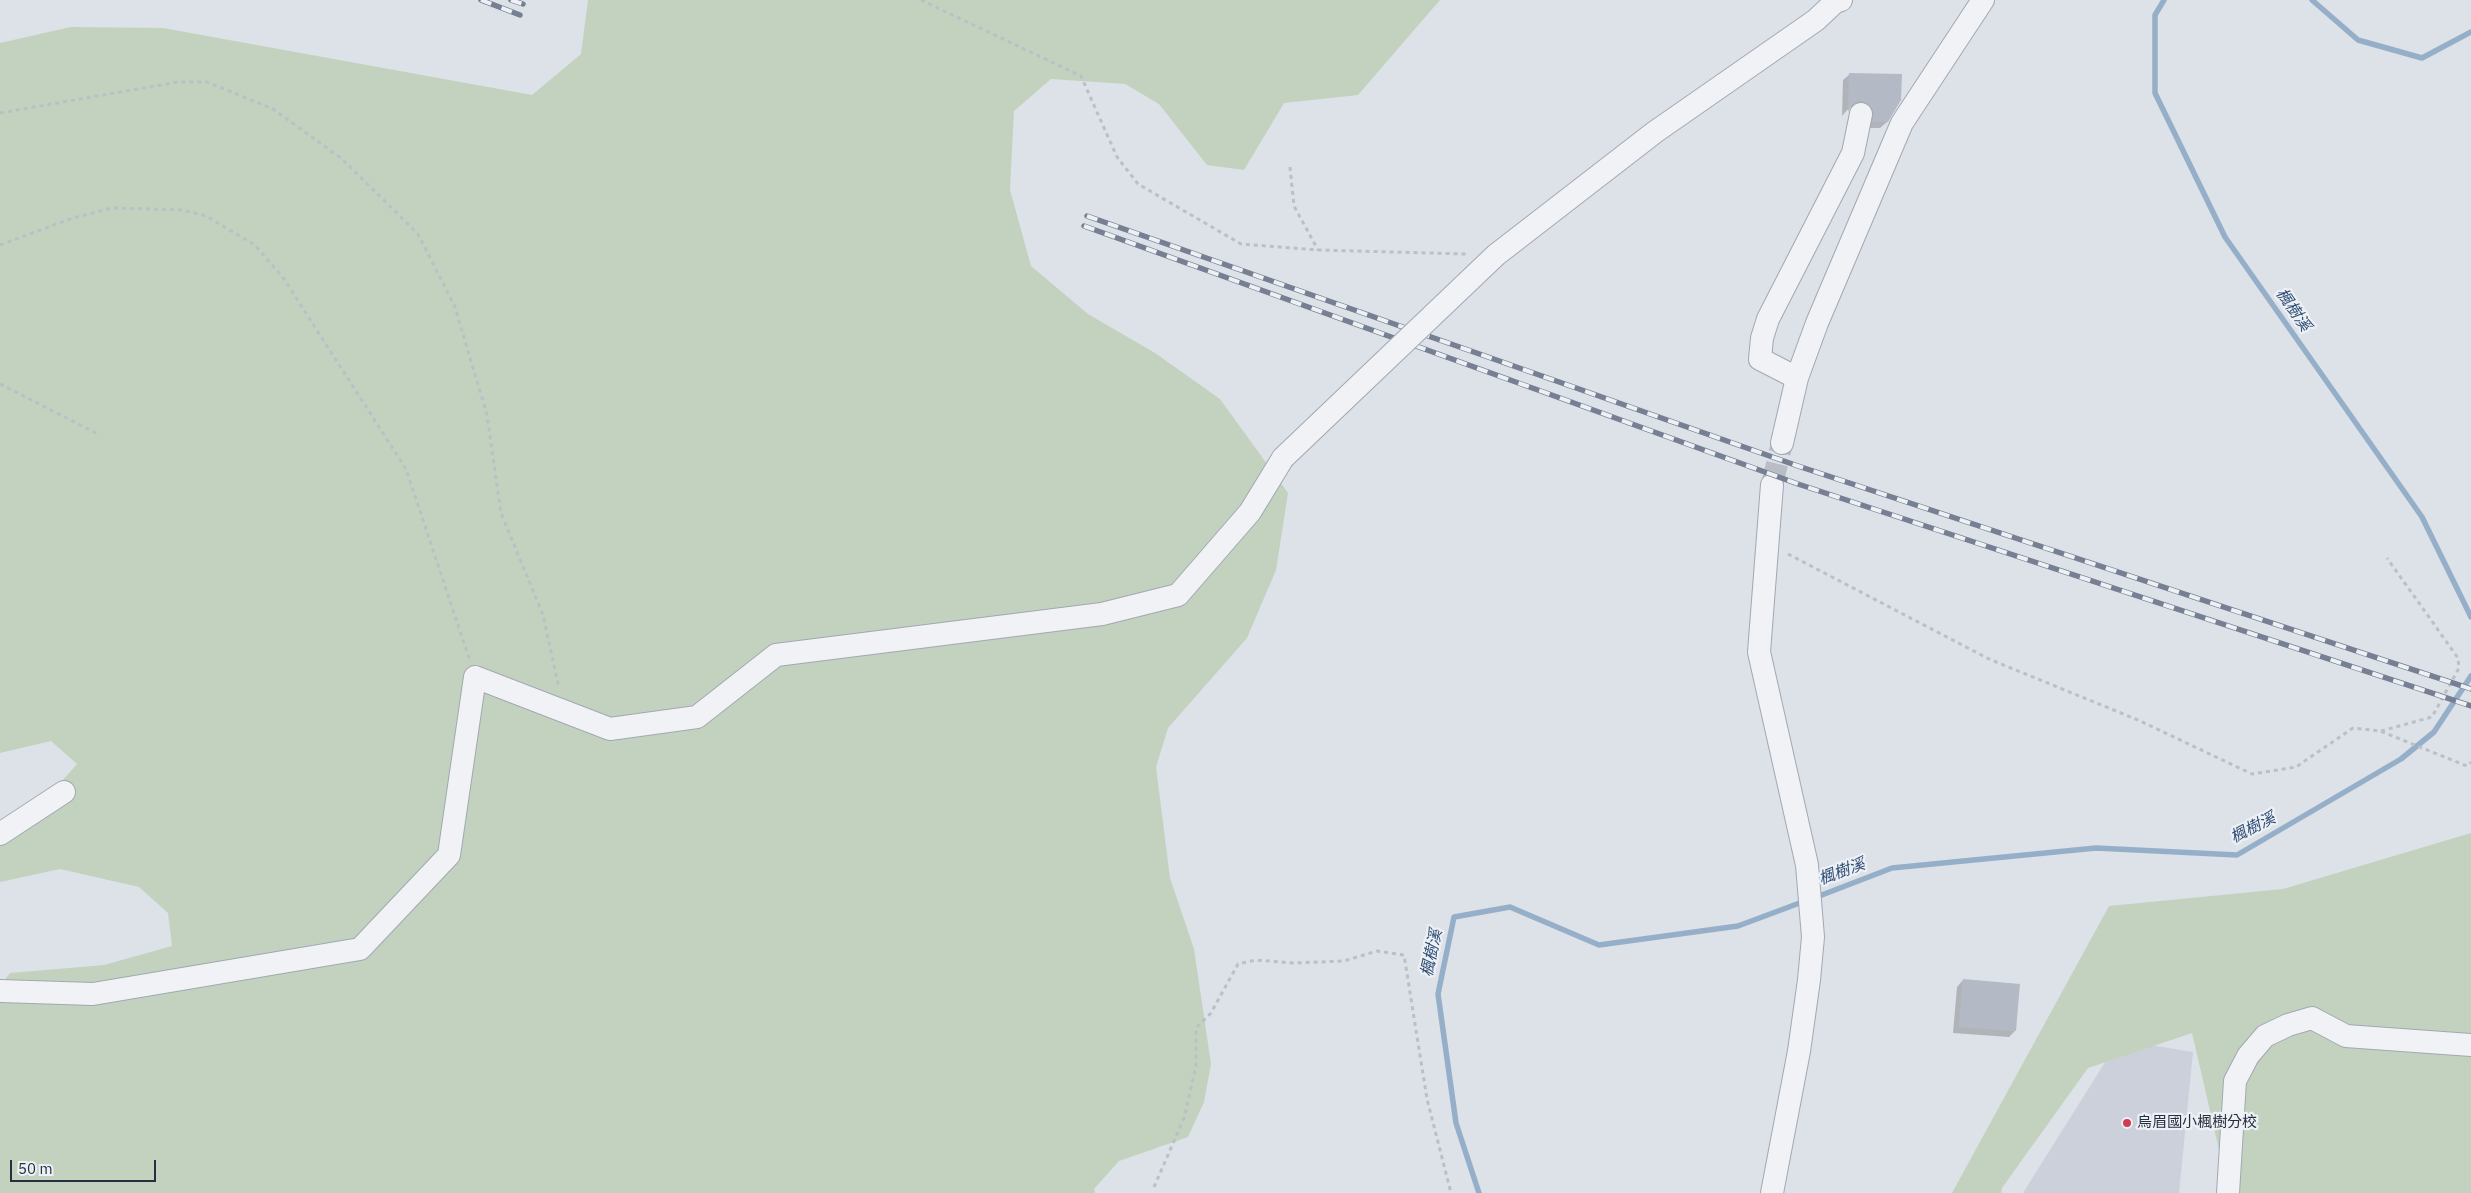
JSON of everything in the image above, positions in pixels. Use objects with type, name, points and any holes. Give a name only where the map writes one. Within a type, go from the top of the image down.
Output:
[{"type":"street","points":[[1782,443],[1798,378],[1842,261],[1902,123],[1983,0]]},
{"type":"street","points":[[0,991],[93,994],[360,949],[449,856],[475,677],[610,729],[697,717],[776,655],[1102,614],[1178,595],[1250,512],[1283,458],[1496,255],[1655,132],[1816,20],[1836,1]]},
{"type":"street","points":[[1798,378],[1760,359],[1762,338],[1768,320],[1853,152],[1861,114]]},
{"type":"street","points":[[1772,485],[1759,652],[1807,864],[1813,937],[1810,980],[1799,1052],[1772,1193]]},
{"type":"street","points":[[0,834],[64,792]]},
{"type":"street","points":[[2228,1193],[2236,1081],[2248,1056],[2265,1036],[2288,1024],[2312,1018],[2346,1036],[2471,1046]]},
{"type":"path","points":[[921,0],[1081,76],[1117,157],[1138,184],[1241,244],[1318,250],[1496,255]]},
{"type":"path","points":[[0,113],[178,82],[207,82],[273,109],[342,159],[418,234],[455,307],[487,415],[501,513],[543,615],[564,711]]},
{"type":"path","points":[[1290,167],[1294,206],[1318,250]]},
{"type":"path","points":[[0,245],[73,218],[112,208],[182,210],[206,216],[255,245],[284,279],[406,469],[475,677]]},
{"type":"path","points":[[0,384],[100,435]]},
{"type":"path","points":[[1767,544],[1989,659],[2138,720],[2252,774],[2296,767],[2353,728],[2380,731],[2444,758],[2470,765]]},
{"type":"path","points":[[2380,731],[2432,717],[2459,668],[2458,658],[2387,558]]},
{"type":"path","points":[[1154,1186],[1184,1118],[1196,1066],[1196,1028],[1211,1013],[1238,964],[1256,960],[1293,963],[1344,961],[1376,951],[1404,955],[1427,1099],[1451,1193]]},
{"type":"shaded area","name":"烏眉國小楓樹分校","points":[[2119,1040],[2193,1052],[2179,1193],[2023,1193]]},
{"type":"green space","points":[[588,0],[1440,0],[1358,95],[1284,103],[1244,170],[1207,165],[1159,104],[1125,84],[1051,79],[1014,111],[1010,190],[1031,266],[1088,314],[1155,353],[1220,399],[1288,493],[1276,570],[1247,638],[1168,728],[1156,767],[1170,878],[1194,949],[1211,1064],[1204,1102],[1188,1137],[1119,1161],[1094,1189],[1095,1193],[0,1193],[0,986],[10,973],[104,965],[172,946],[168,913],[139,887],[60,869],[0,882],[0,823],[30,817],[77,764],[51,741],[0,753],[0,43],[71,27],[163,28],[532,95],[581,54]]},
{"type":"green space","points":[[2471,833],[2471,1193],[2229,1193],[2192,1033],[2088,1068],[2002,1188],[2001,1193],[1952,1193],[2109,906],[2283,889]]},
{"type":"building","points":[[1849,73],[1902,74],[1901,100],[1888,122],[1873,122],[1873,109],[1864,101],[1857,101],[1848,112]]},
{"type":"building","points":[[1963,979],[2020,984],[2016,1031],[1959,1027]]},
{"type":"waterway","name":"楓樹溪","points":[[2164,0],[2155,15],[2155,93],[2225,237],[2422,517],[2471,617]]},
{"type":"waterway","name":"楓樹溪","points":[[2312,0],[2358,40],[2422,58],[2471,32]]},
{"type":"waterway","name":"楓樹溪","points":[[1814,898],[1892,868],[2096,848],[2237,855],[2401,759],[2434,732],[2471,676]]},
{"type":"waterway","name":"楓樹溪","points":[[1479,1193],[1456,1123],[1438,994],[1454,917],[1510,907],[1599,945],[1738,926],[1805,901]]},
{"type":"tunnel","points":[[1772,485],[1782,443]]},
{"type":"railway","points":[[481,0],[520,15]]},
{"type":"railway","points":[[511,0],[523,4]]},
{"type":"railway","points":[[1087,216],[1798,466],[2471,689]]},
{"type":"railway","points":[[1084,226],[1798,484],[2471,706]]},
{"type":"place","name":"烏眉國小楓樹分校","points":[[2127,1123]]}]
